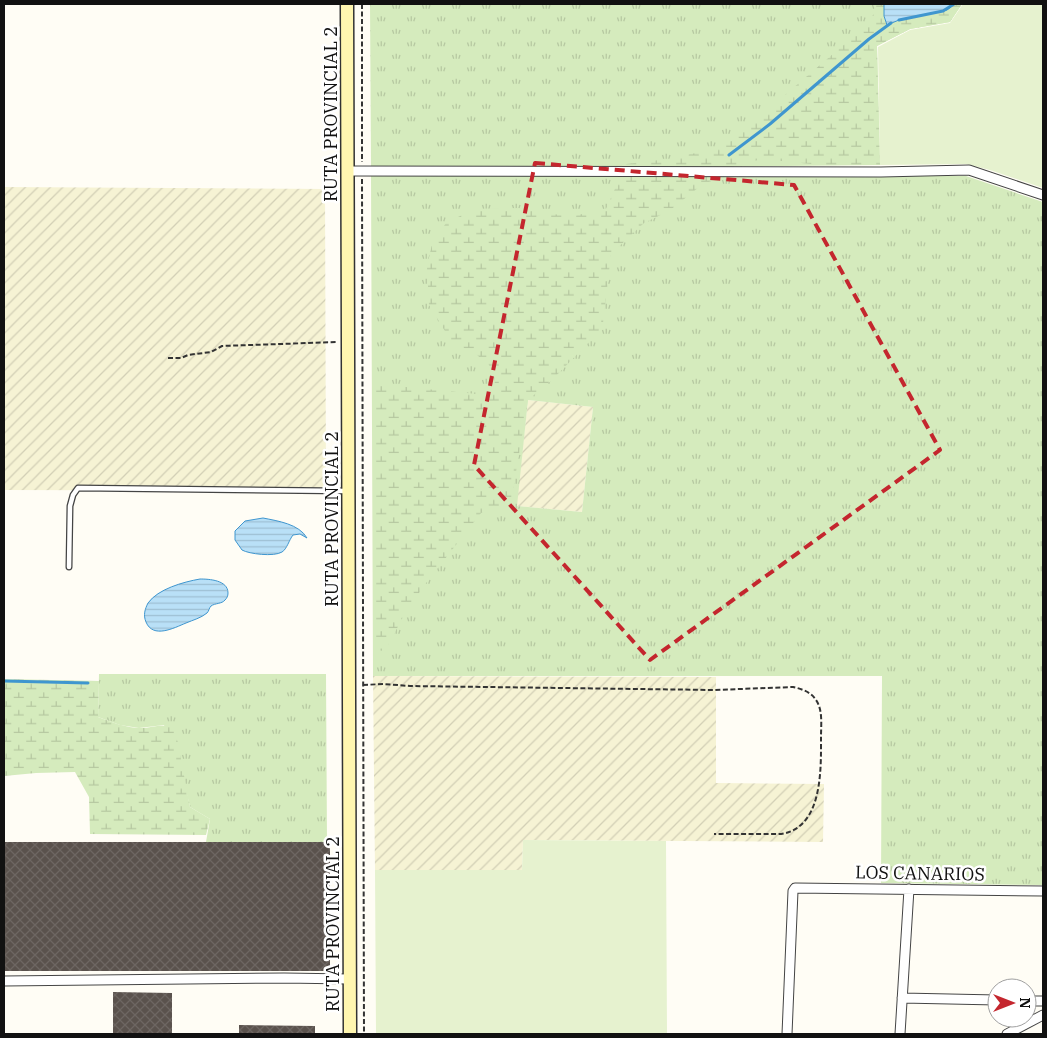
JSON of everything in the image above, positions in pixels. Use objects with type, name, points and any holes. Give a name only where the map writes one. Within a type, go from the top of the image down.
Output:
[{"type":"main road","name":"RUTA PROVINCIAL 2","points":[[347,4],[350,1034]]},
{"type":"street","points":[[347,171],[880,172],[962,170],[980,173],[1043,195]]},
{"type":"street","name":"LOS CANARIOS","points":[[787,1034],[793,892],[795,888],[1043,891]]},
{"type":"street","points":[[900,1034],[909,889]]},
{"type":"street","points":[[4,981],[350,979]]},
{"type":"street","points":[[902,998],[987,1000]]},
{"type":"street","points":[[1007,1034],[1043,1015]]},
{"type":"lane","points":[[69,567],[70,506],[72,495],[78,488],[348,491]]},
{"type":"path","points":[[362,4],[364,1034]]},
{"type":"path","points":[[168,358],[181,358],[188,355],[211,352],[222,346],[348,342]]},
{"type":"path","points":[[348,685],[704,690],[793,687],[809,693],[816,700],[821,713],[821,778],[817,794],[804,823],[790,833],[714,834]]},
{"type":"highlighted area","points":[[535,163],[794,185],[940,450],[650,660],[474,465]]},
{"type":"shaded area","points":[[4,187],[325,189],[326,491],[4,490]]},
{"type":"shaded area","points":[[528,400],[593,407],[582,512],[516,506]]},
{"type":"shaded area","points":[[373,676],[716,677],[716,783],[824,784],[823,842],[523,840],[522,870],[375,870]]},
{"type":"green space","points":[[370,4],[962,4],[950,22],[910,29],[877,46],[880,165],[621,168],[371,167]]},
{"type":"green space","points":[[875,4],[962,4],[950,22],[910,29],[877,46],[880,165],[821,165],[762,159],[734,166],[723,177],[703,184],[669,211],[644,223],[611,254],[603,323],[597,334],[551,381],[528,400],[511,502],[481,513],[423,587],[404,615],[385,651],[376,650],[374,523],[375,384],[477,394],[490,391],[495,382],[492,368],[477,355],[451,341],[429,305],[427,267],[432,244],[446,223],[474,209],[519,208],[540,213],[573,216],[606,209],[626,164],[677,158],[711,151],[732,140],[847,42],[874,14]]},
{"type":"green space","points":[[963,4],[1043,4],[1043,188],[966,164],[880,165],[878,47],[910,30],[950,23]]},
{"type":"green space","points":[[371,176],[966,176],[1043,202],[1043,885],[881,883],[882,676],[373,676]],"holes":[[[528,400],[593,407],[582,512],[517,506]]]},
{"type":"green space","points":[[99,674],[326,674],[327,842],[206,842],[210,819],[190,807],[182,773],[164,725],[139,728],[120,725],[98,717]]},
{"type":"green space","points":[[4,679],[99,681],[98,717],[130,727],[165,726],[175,728],[190,807],[210,819],[206,835],[90,834],[89,797],[75,772],[4,776]]},
{"type":"green space","points":[[523,840],[666,841],[667,1034],[376,1034],[375,870],[522,870]]},
{"type":"water","points":[[884,4],[951,4],[951,7],[947,10],[899,20],[887,25],[884,16]]},
{"type":"water","points":[[263,518],[294,526],[307,538],[300,534],[293,535],[285,549],[278,554],[250,553],[242,550],[235,540],[235,531],[245,521]]},
{"type":"water","points":[[200,579],[222,583],[227,589],[228,596],[222,602],[211,606],[207,613],[202,616],[176,627],[159,631],[149,627],[145,619],[145,612],[152,598],[171,587]]},
{"type":"building","points":[[4,842],[327,842],[330,849],[330,971],[4,971]]},
{"type":"building","points":[[113,992],[172,993],[172,1034],[113,1034]]},
{"type":"building","points":[[239,1025],[315,1026],[315,1034],[239,1034]]},
{"type":"waterway","points":[[899,20],[943,11],[954,4]]},
{"type":"waterway","points":[[729,155],[770,124],[869,39],[891,23]]},
{"type":"waterway","points":[[4,681],[88,683]]}]
